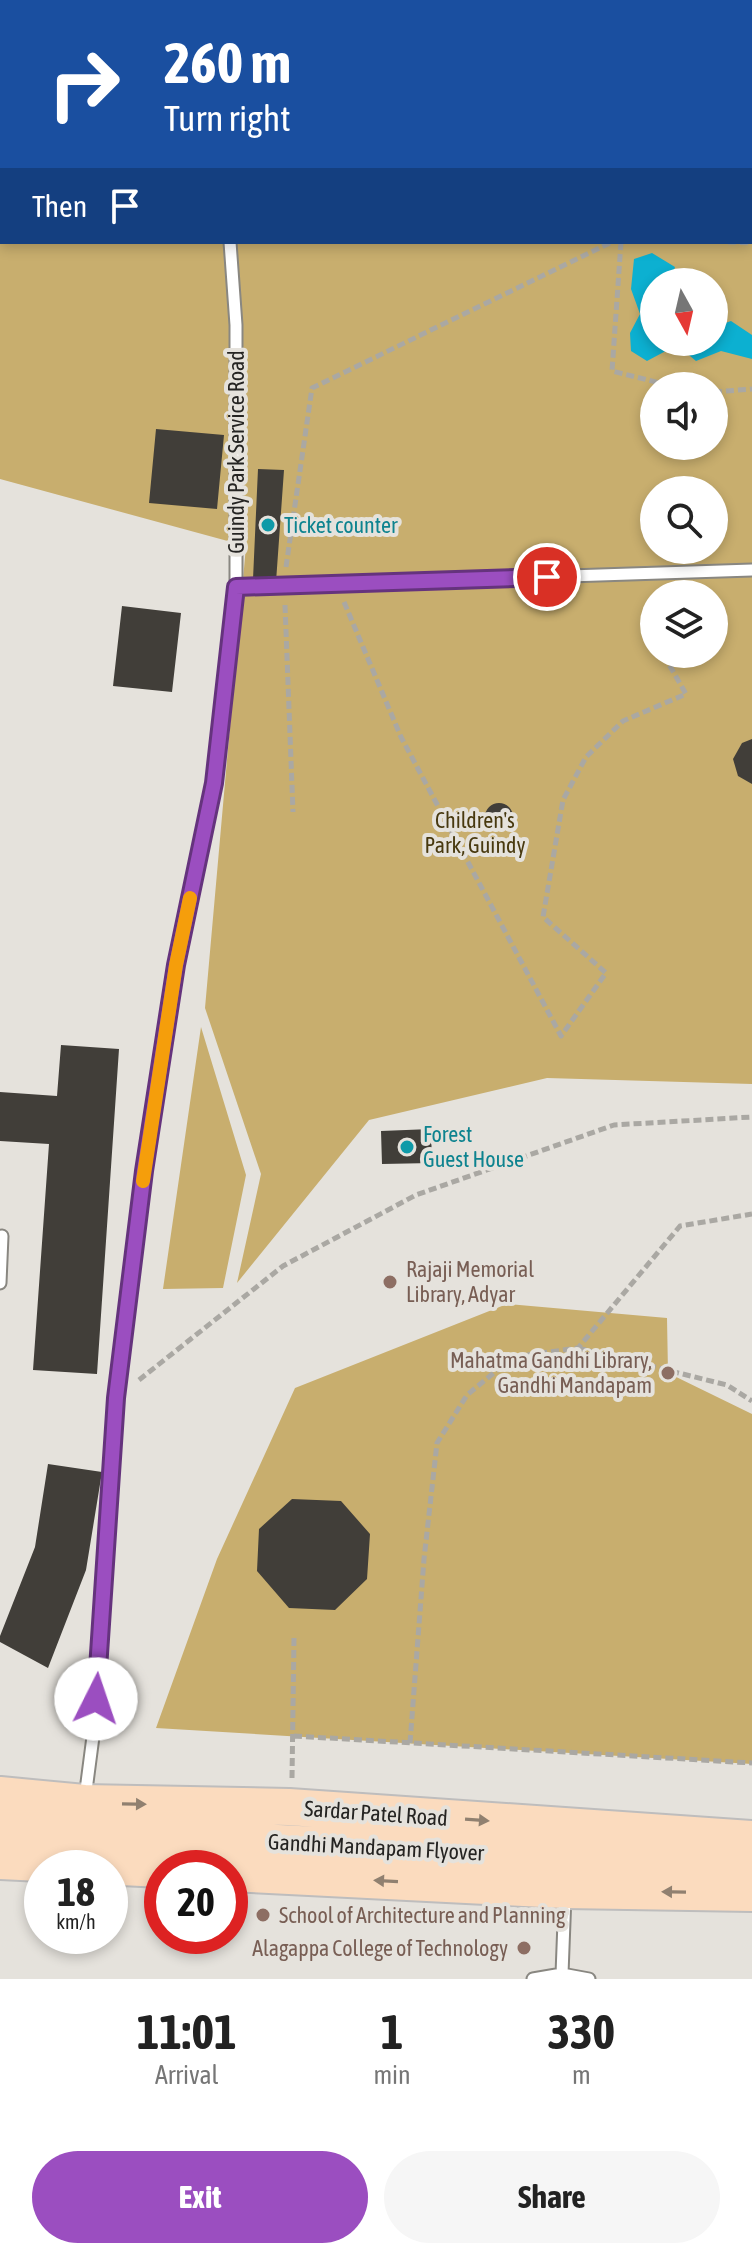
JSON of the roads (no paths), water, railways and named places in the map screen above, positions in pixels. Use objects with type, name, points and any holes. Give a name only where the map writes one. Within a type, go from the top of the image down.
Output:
[{"type":"main road","name":"Sardar Patel Road","points":[[0,1795],[84,1803],[289,1807],[752,1839]]},
{"type":"main road","name":"Gandhi Mandapam Flyover","points":[[0,1829],[752,1867]]},
{"type":"main road","points":[[0,1861],[144,1868]]},
{"type":"main road","points":[[248,1874],[565,1890],[752,1893]]},
{"type":"lane","name":"Guindy Park Service Road","points":[[84,1803],[94,1729],[116,1398],[144,1171],[176,965],[214,783],[236,587],[236,325],[230,244]]},
{"type":"lane","points":[[236,587],[752,570]]},
{"type":"lane","points":[[0,1283],[2,1236]]},
{"type":"lane","points":[[562,1974],[565,1890]]},
{"type":"lane","points":[[533,1979],[562,1974],[589,1979]]},
{"type":"water","points":[[652,253],[675,267],[640,268],[640,314],[631,289],[634,259]]},
{"type":"water","points":[[640,314],[640,356],[656,356],[647,361],[631,351],[630,333]]},
{"type":"water","points":[[728,322],[752,335],[752,359],[728,353]]},
{"type":"water","points":[[690,356],[708,356],[696,361]]},
{"type":"place","name":"Ticket counter","points":[[268,525]]},
{"type":"place","name":"Forest Guest House","points":[[407,1147]]},
{"type":"place","name":"Rajaji Memorial Library, Adyar","points":[[390,1282]]},
{"type":"place","name":"Mahatma Gandhi Library, Gandhi Mandapam","points":[[668,1373]]},
{"type":"place","name":"School of Architecture and Planning","points":[[263,1915]]},
{"type":"place","name":"Alagappa College of Technology","points":[[524,1948]]},
{"type":"park label","name":"Children's Park, Guindy","points":[[475,832]]}]
